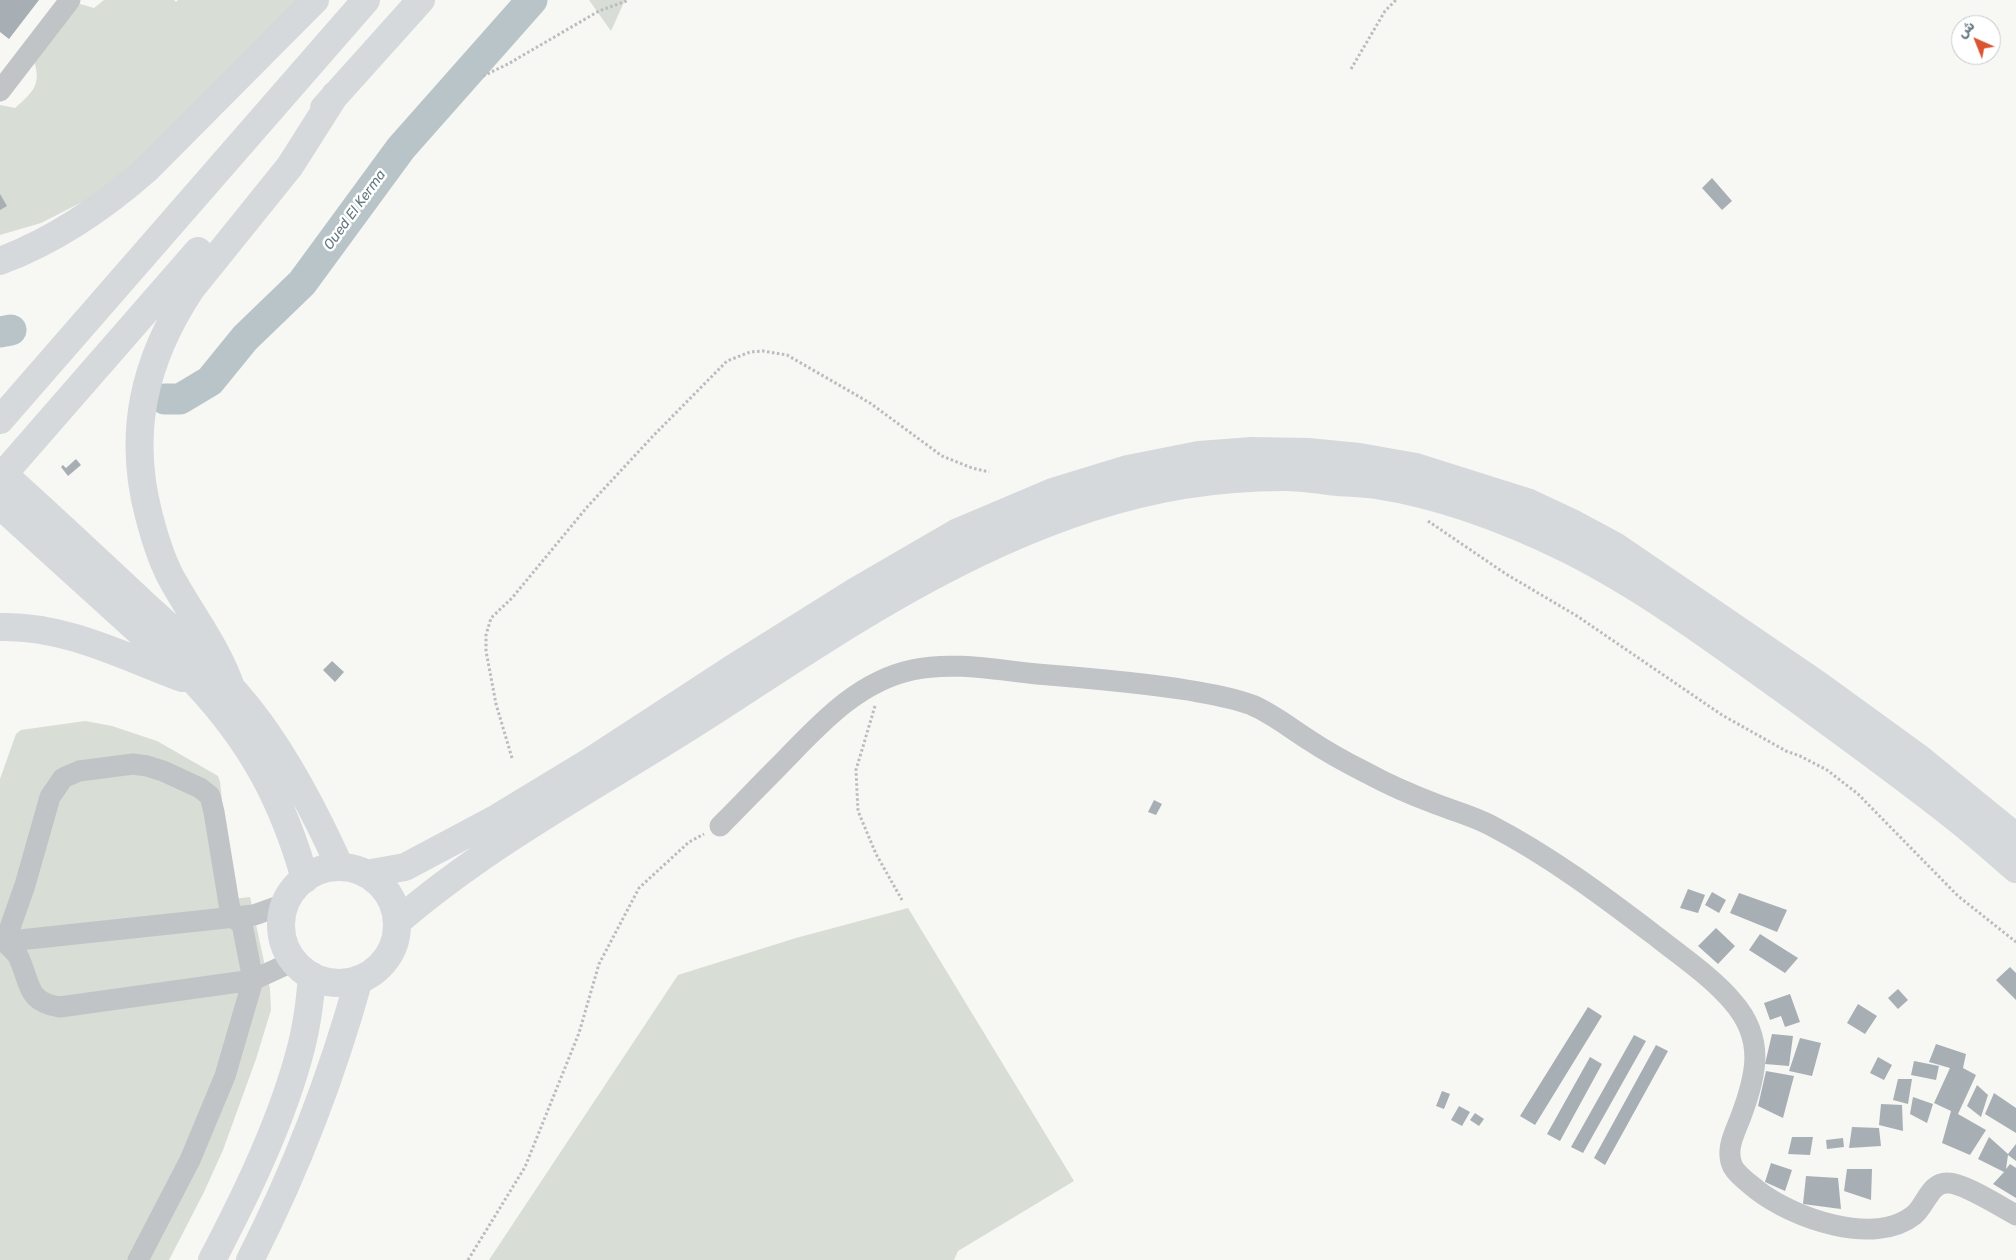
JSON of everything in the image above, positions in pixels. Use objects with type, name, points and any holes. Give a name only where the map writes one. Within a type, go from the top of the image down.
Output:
[{"type":"main road","points":[[0,261],[55,236],[96,210],[127,187],[315,0]]},
{"type":"main road","points":[[0,420],[366,0]]},
{"type":"main road","points":[[0,478],[335,95],[421,0]]},
{"type":"main road","points":[[232,690],[226,671],[210,640],[174,583],[152,531],[142,484],[138,446],[144,395],[158,348],[190,289],[290,166],[335,95]]},
{"type":"main road","points":[[15,507],[192,648],[258,720],[289,767],[317,816],[353,870],[384,889],[395,910],[396,922],[394,940],[387,956],[380,966],[359,979],[336,982],[303,969],[287,951],[282,933],[282,915],[285,904],[293,890],[305,879],[321,870],[353,870],[405,867],[497,818],[591,761],[856,591],[956,533],[1053,492],[1128,469],[1199,455],[1252,451],[1308,452],[1359,457],[1416,467],[1527,502],[1615,546],[1817,684],[1919,758],[2016,837]]},
{"type":"main road","points":[[0,471],[15,507],[197,684],[234,728],[266,776],[289,826],[305,879]]},
{"type":"main road","points":[[396,922],[426,896],[521,831],[716,710],[825,638],[954,563],[1005,540],[1087,508],[1131,496],[1198,484],[1287,477],[1372,484],[1414,492],[1489,516],[1574,552],[1668,608],[1716,641],[1954,816],[2016,869]]},
{"type":"main road","points":[[0,627],[21,626],[63,633],[197,684]]},
{"type":"main road","points":[[212,1260],[260,1158],[290,1082],[304,1032],[303,969]]},
{"type":"main road","points":[[250,1260],[279,1200],[323,1093],[359,979]]},
{"type":"street","points":[[4,80],[70,0]]},
{"type":"street","points":[[720,826],[817,726],[861,691],[886,678],[912,670],[938,666],[975,668],[1158,686],[1226,697],[1254,706],[1280,719],[1341,760],[1413,794],[1487,823],[1551,859],[1633,919],[1733,1001],[1745,1018],[1752,1036],[1756,1056],[1755,1076],[1730,1143],[1730,1155],[1733,1167],[1759,1192],[1802,1216],[1822,1223],[1844,1227],[1866,1228],[1902,1223],[1914,1215],[1924,1204],[1931,1190],[1946,1182],[1974,1192],[2016,1215]]},
{"type":"street","points":[[2,942],[24,885],[50,796],[63,778],[79,771],[133,764],[163,771],[200,788],[210,796],[230,916],[242,924],[253,980],[225,1076],[190,1160],[138,1260]]},
{"type":"street","points":[[2,942],[230,916],[254,915],[285,904]]},
{"type":"street","points":[[2,942],[17,954],[25,978],[36,999],[48,1005],[60,1007],[253,980],[303,969]]},
{"type":"path","points":[[484,76],[599,11],[630,0]]},
{"type":"path","points":[[1351,69],[1385,11],[1396,0]]},
{"type":"path","points":[[512,758],[496,704],[486,651],[486,635],[491,618],[512,598],[588,506],[726,361],[744,354],[763,351],[787,355],[870,404],[942,456],[972,468],[989,472]]},
{"type":"path","points":[[1426,519],[1506,574],[1577,616],[1722,715],[1786,751],[1827,770],[1858,794],[1958,896],[2016,942]]},
{"type":"path","points":[[886,678],[879,692],[856,770],[858,811],[876,854],[902,900]]},
{"type":"path","points":[[468,1260],[525,1167],[579,1033],[599,964],[639,888],[689,842],[720,826]]},
{"type":"shaded area","points":[[104,0],[174,0],[176,2],[178,0],[302,0],[153,152],[90,198],[41,223],[0,235],[0,105],[15,108],[31,93],[37,76],[34,61],[80,4],[94,8]]},
{"type":"shaded area","points":[[589,0],[625,0],[611,31]]},
{"type":"shaded area","points":[[85,721],[112,726],[157,741],[218,776],[233,899],[250,897],[270,989],[271,1010],[256,1059],[223,1150],[169,1260],[0,1260],[0,779],[16,734],[21,730]]},
{"type":"shaded area","points":[[908,908],[1074,1181],[958,1251],[954,1260],[489,1260],[678,975],[796,938]]},
{"type":"building","points":[[0,0],[39,0],[9,39],[0,32]]},
{"type":"building","points":[[1712,178],[1732,201],[1722,210],[1702,188]]},
{"type":"building","points":[[0,194],[7,206],[0,210]]},
{"type":"building","points":[[76,459],[81,465],[68,476],[61,467],[63,465],[66,468]]},
{"type":"building","points":[[332,661],[344,672],[335,682],[323,670]]},
{"type":"building","points":[[1154,800],[1162,804],[1156,815],[1148,812]]},
{"type":"building","points":[[1688,889],[1705,895],[1698,913],[1680,908]]},
{"type":"building","points":[[1712,892],[1726,900],[1719,913],[1705,905]]},
{"type":"building","points":[[1739,893],[1787,910],[1777,932],[1730,913]]},
{"type":"building","points":[[1716,928],[1735,946],[1718,964],[1698,946]]},
{"type":"building","points":[[1760,934],[1798,958],[1785,973],[1749,950]]},
{"type":"building","points":[[2010,967],[2016,973],[2016,1000],[1996,980]]},
{"type":"building","points":[[1898,989],[1908,1000],[1898,1009],[1888,998]]},
{"type":"building","points":[[1790,994],[1800,1022],[1785,1027],[1781,1016],[1770,1020],[1764,1003]]},
{"type":"building","points":[[1858,1004],[1877,1016],[1865,1034],[1847,1023]]},
{"type":"building","points":[[1588,1007],[1602,1016],[1535,1125],[1520,1116]]},
{"type":"building","points":[[1772,1034],[1793,1036],[1789,1066],[1765,1064]]},
{"type":"building","points":[[1634,1035],[1646,1041],[1583,1153],[1571,1147]]},
{"type":"building","points":[[1800,1038],[1821,1043],[1812,1076],[1789,1071]]},
{"type":"building","points":[[1936,1044],[1966,1054],[1963,1068],[1976,1075],[1958,1114],[1986,1130],[1970,1155],[1942,1143],[1951,1111],[1934,1103],[1950,1068],[1929,1062]]},
{"type":"building","points":[[1656,1045],[1668,1051],[1605,1165],[1594,1158]]},
{"type":"building","points":[[1590,1057],[1602,1064],[1560,1141],[1547,1134]]},
{"type":"building","points":[[1878,1057],[1892,1065],[1884,1080],[1870,1073]]},
{"type":"building","points":[[1914,1061],[1939,1066],[1936,1080],[1911,1075]]},
{"type":"building","points":[[1766,1071],[1794,1076],[1783,1118],[1758,1106]]},
{"type":"building","points":[[1898,1079],[1912,1079],[1908,1104],[1893,1100]]},
{"type":"building","points":[[1977,1085],[1988,1095],[1981,1117],[1967,1106]]},
{"type":"building","points":[[1442,1091],[1450,1094],[1444,1109],[1436,1106]]},
{"type":"building","points":[[1994,1093],[2016,1108],[2016,1133],[1985,1114]]},
{"type":"building","points":[[1913,1097],[1933,1104],[1927,1123],[1910,1114]]},
{"type":"building","points":[[1881,1104],[1902,1105],[1903,1131],[1879,1125]]},
{"type":"building","points":[[1459,1106],[1470,1112],[1462,1126],[1451,1120]]},
{"type":"building","points":[[1475,1113],[1484,1119],[1479,1126],[1470,1120]]},
{"type":"building","points":[[1852,1127],[1879,1128],[1881,1146],[1849,1148]]},
{"type":"building","points":[[1792,1137],[1813,1137],[1810,1155],[1788,1154]]},
{"type":"building","points":[[1989,1137],[2008,1154],[2016,1144],[2016,1161],[2008,1155],[2006,1169],[2010,1164],[2016,1168],[2016,1198],[1993,1184],[2004,1172],[1978,1159]]},
{"type":"building","points":[[1843,1138],[1844,1147],[1827,1149],[1826,1140]]},
{"type":"building","points":[[1771,1163],[1792,1170],[1785,1191],[1765,1182]]},
{"type":"building","points":[[1847,1169],[1872,1169],[1871,1200],[1844,1191]]},
{"type":"building","points":[[1806,1176],[1838,1178],[1841,1209],[1803,1204]]},
{"type":"waterway","name":"Oued El Kerma","points":[[165,399],[180,399],[210,381],[245,338],[302,283],[401,148],[532,0]]},
{"type":"waterway","name":"Oued El Kerma","points":[[0,332],[11,330]]}]
